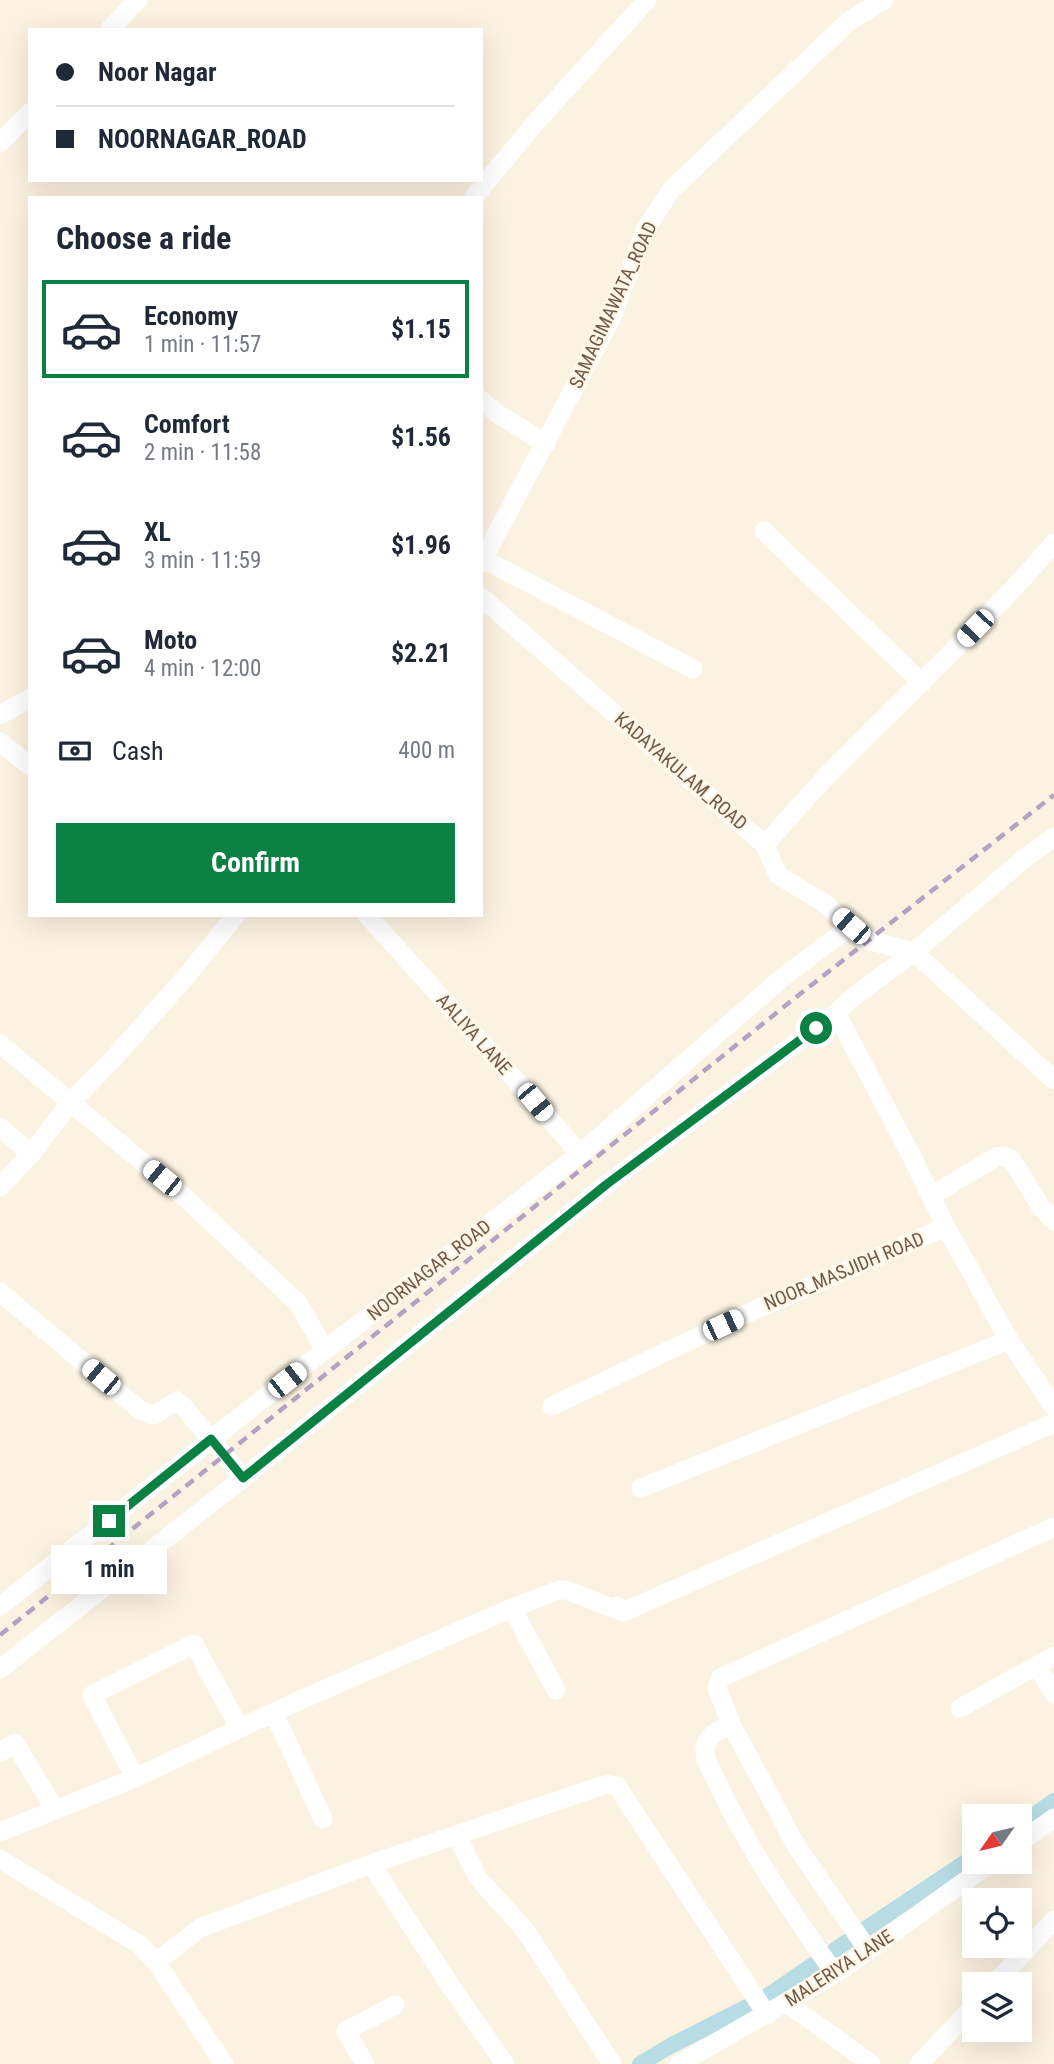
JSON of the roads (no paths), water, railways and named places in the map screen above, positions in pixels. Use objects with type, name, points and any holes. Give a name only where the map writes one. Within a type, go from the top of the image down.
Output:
[{"type":"street","points":[[111,28],[138,0]]},
{"type":"street","points":[[475,196],[537,121],[647,0]]},
{"type":"street","name":"SAMAGIMAWATA_ROAD","points":[[483,559],[612,317],[645,230],[671,190],[849,21],[884,0]]},
{"type":"street","points":[[0,144],[28,115]]},
{"type":"street","points":[[483,402],[546,444]]},
{"type":"street","points":[[764,531],[922,682]]},
{"type":"street","points":[[765,845],[825,778],[1028,573],[1054,542]]},
{"type":"street","points":[[483,562],[693,669]]},
{"type":"street","name":"KADAYAKULAM_ROAD","points":[[483,599],[765,845],[778,875],[824,903],[867,940],[914,952]]},
{"type":"street","points":[[0,715],[28,699]]},
{"type":"street","points":[[0,742],[28,764]]},
{"type":"street","points":[[0,1670],[607,1184],[836,1013],[1054,837]]},
{"type":"street","name":"AALIYA LANE","points":[[369,917],[580,1154]]},
{"type":"street","points":[[0,1187],[31,1154],[70,1103],[175,989],[226,918]]},
{"type":"street","name":"NOORNAGAR_ROAD","points":[[0,1606],[325,1350],[580,1154],[783,977],[851,926]]},
{"type":"street","points":[[914,952],[1054,1080]]},
{"type":"street","name":"NOOR_MASJIDH ROAD","points":[[836,1013],[946,1227],[1009,1340],[1054,1407]]},
{"type":"street","points":[[0,1044],[180,1193],[298,1303],[325,1350]]},
{"type":"street","points":[[0,1127],[31,1154]]},
{"type":"street","points":[[931,1196],[996,1157],[1004,1156],[1012,1160],[1041,1207],[1054,1221]]},
{"type":"street","name":"NOOR_MASJIDH ROAD","points":[[552,1406],[748,1313],[946,1227]]},
{"type":"street","points":[[0,1292],[140,1410],[154,1415],[177,1401],[184,1406],[243,1478]]},
{"type":"street","points":[[641,1488],[1009,1340]]},
{"type":"street","points":[[0,1832],[135,1777],[512,1608],[566,1590],[620,1609],[1054,1423]]},
{"type":"street","points":[[868,1950],[797,1847],[731,1724],[717,1688],[720,1678],[1054,1527]]},
{"type":"street","points":[[512,1608],[556,1690]]},
{"type":"street","points":[[135,1777],[92,1695],[194,1644],[240,1728]]},
{"type":"street","points":[[960,1708],[1045,1661],[1054,1694]]},
{"type":"street","points":[[274,1713],[323,1819]]},
{"type":"street","points":[[731,1724],[711,1735],[705,1750],[708,1764],[730,1812],[773,1885],[835,1974]]},
{"type":"street","points":[[0,1752],[15,1743],[55,1810]]},
{"type":"street","points":[[156,1962],[200,1928],[371,1864],[607,1784],[617,1786],[767,2015]]},
{"type":"street","points":[[1032,1834],[1054,1818]]},
{"type":"street","points":[[457,1836],[478,1878],[524,1930],[612,2064]]},
{"type":"street","points":[[0,1859],[140,1945],[156,1962],[224,2064]]},
{"type":"street","points":[[371,1864],[505,2064]]},
{"type":"street","name":"MALERIYA LANE","points":[[679,2064],[835,1974],[975,1874]]},
{"type":"street","points":[[1005,1972],[1054,1920]]},
{"type":"street","points":[[787,2003],[871,2064]]},
{"type":"street","points":[[365,2064],[346,2031],[395,2005]]},
{"type":"street","points":[[919,2064],[962,2019]]},
{"type":"waterway","points":[[1032,1817],[1054,1801]]},
{"type":"waterway","points":[[867,1928],[962,1865]]},
{"type":"waterway","points":[[835,1950],[848,1941]]},
{"type":"waterway","points":[[769,1995],[814,1964]]},
{"type":"waterway","points":[[640,2064],[747,2007]]},
{"type":"railway","points":[[0,1635],[800,994],[1054,795]]}]
